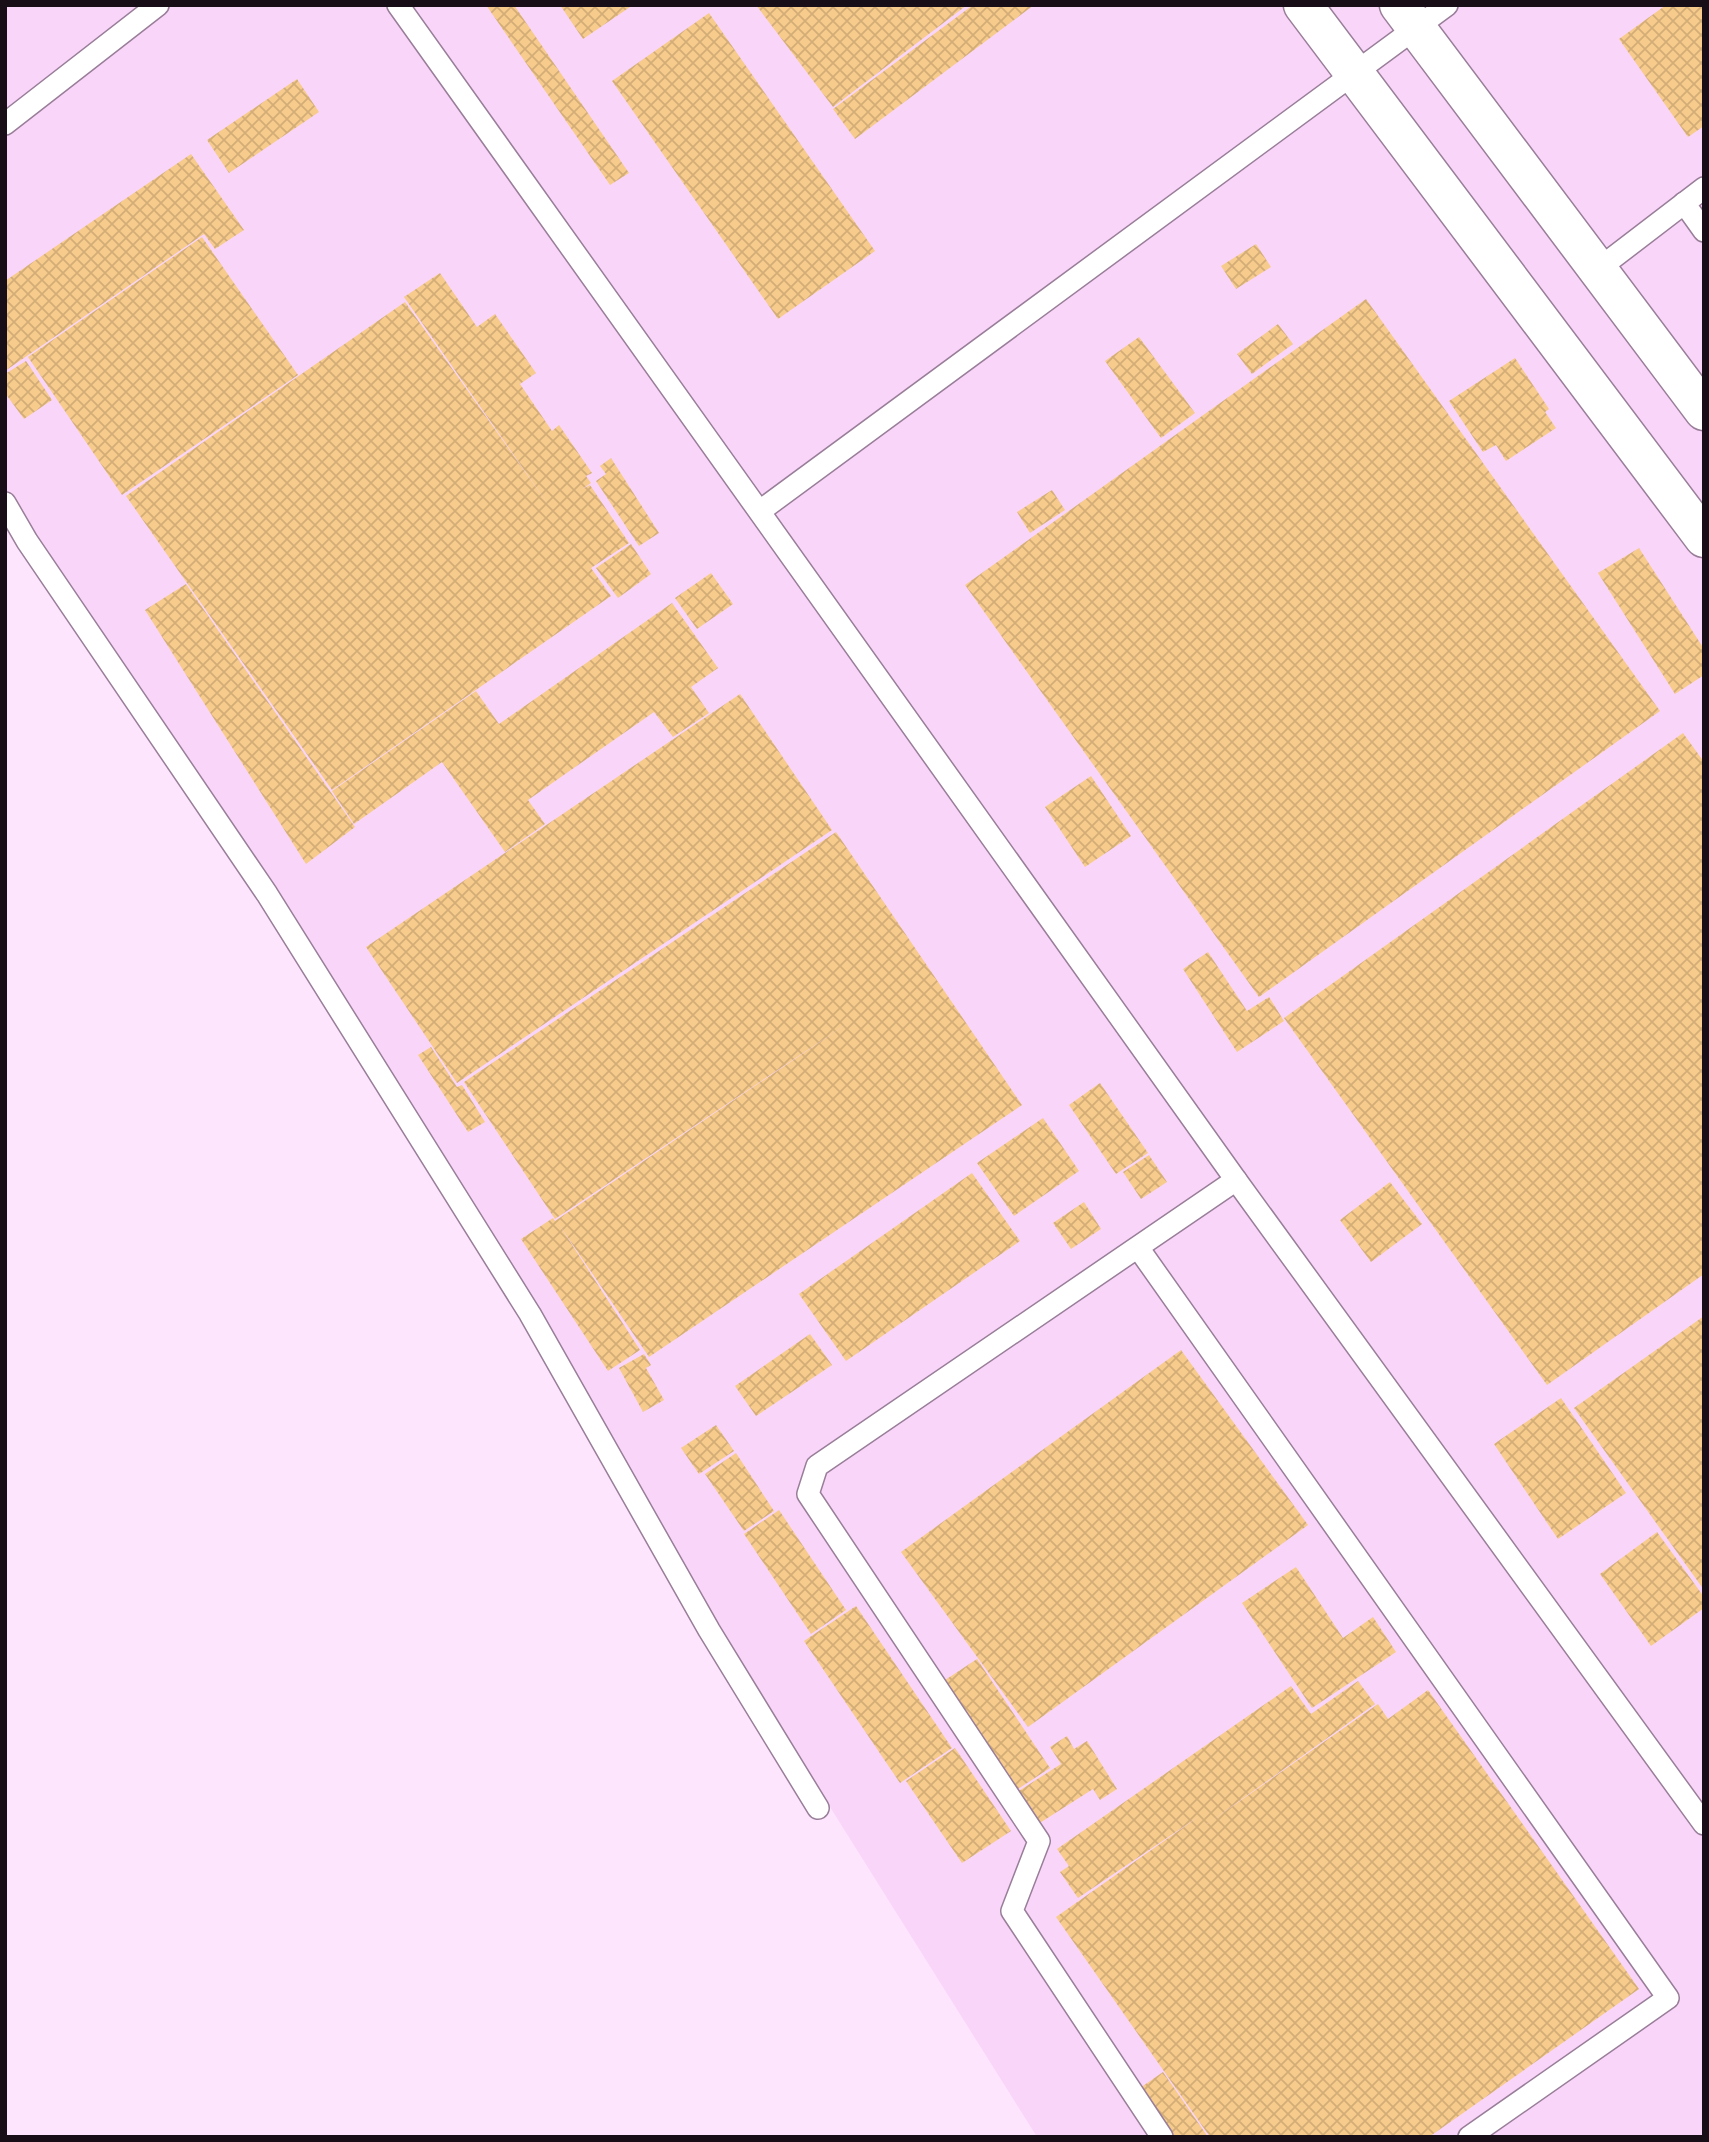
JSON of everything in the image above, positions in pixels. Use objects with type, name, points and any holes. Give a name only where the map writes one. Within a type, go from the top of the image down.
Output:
[{"type":"street","points":[[1303,5],[1704,538]]},
{"type":"street","points":[[1408,17],[1704,411]]},
{"type":"lane","points":[[5,124],[158,5]]},
{"type":"lane","points":[[398,5],[1236,1180],[1704,1824]]},
{"type":"lane","points":[[760,511],[1354,74],[1408,17],[1447,5]]},
{"type":"lane","points":[[1597,270],[1704,188]]},
{"type":"lane","points":[[1684,204],[1704,231]]},
{"type":"lane","points":[[5,503],[27,541],[267,894],[530,1314],[709,1630],[818,1808]]},
{"type":"lane","points":[[1162,2137],[1012,1911],[1038,1841],[808,1494],[817,1466],[1139,1249],[1236,1180]]},
{"type":"lane","points":[[1139,1249],[1668,1998],[1469,2137]]},
{"type":"shaded area","points":[[5,5],[1704,5],[1704,2137],[1037,2137],[5,492]]},
{"type":"building","points":[[486,5],[514,5],[629,173],[610,185]]},
{"type":"building","points":[[560,5],[633,5],[583,39]]},
{"type":"building","points":[[756,5],[967,5],[833,107]]},
{"type":"building","points":[[973,5],[1034,5],[855,139],[833,109]]},
{"type":"building","points":[[1666,5],[1704,5],[1704,126],[1688,137],[1619,39]]},
{"type":"building","points":[[709,13],[875,251],[778,319],[612,81]]},
{"type":"building","points":[[297,79],[319,112],[229,173],[207,140]]},
{"type":"building","points":[[191,154],[244,230],[215,249],[204,234],[5,371],[5,281]]},
{"type":"building","points":[[202,237],[298,375],[122,495],[28,357]]},
{"type":"building","points":[[1256,244],[1271,267],[1236,289],[1221,266]]},
{"type":"building","points":[[440,273],[477,327],[495,314],[536,373],[520,384],[552,431],[559,425],[592,473],[586,476],[591,483],[582,489],[590,485],[629,543],[591,568],[611,596],[332,790],[126,496],[405,302],[552,510],[404,297]]},
{"type":"building","points":[[1366,299],[1660,711],[1259,997],[965,585]]},
{"type":"building","points":[[1278,324],[1293,344],[1252,374],[1237,354]]},
{"type":"building","points":[[1139,337],[1195,413],[1161,438],[1105,361]]},
{"type":"building","points":[[1515,358],[1549,409],[1545,412],[1556,428],[1506,461],[1496,445],[1483,452],[1449,401]]},
{"type":"building","points":[[26,361],[52,400],[24,419],[5,393],[5,374]]},
{"type":"building","points":[[611,458],[659,533],[639,546],[596,481],[606,474],[600,466]]},
{"type":"building","points":[[1052,490],[1065,510],[1030,533],[1017,512]]},
{"type":"building","points":[[631,544],[651,574],[618,598],[596,568]]},
{"type":"building","points":[[1639,548],[1704,649],[1704,675],[1675,694],[1598,573]]},
{"type":"building","points":[[711,573],[733,604],[697,629],[675,598]]},
{"type":"building","points":[[186,584],[355,827],[306,864],[145,610]]},
{"type":"building","points":[[672,603],[718,668],[691,687],[709,713],[673,737],[654,712],[528,800],[545,824],[505,852],[442,762],[354,824],[332,791],[476,691],[499,724]]},
{"type":"building","points":[[740,694],[832,830],[457,1083],[366,947]]},
{"type":"building","points":[[1683,733],[1704,762],[1704,1274],[1547,1385],[1284,1018]]},
{"type":"building","points":[[1091,776],[1131,836],[1085,867],[1045,807]]},
{"type":"building","points":[[836,832],[1022,1105],[649,1357],[558,1223],[640,1350],[608,1371],[521,1239],[553,1218],[555,1221],[854,1019],[555,1219],[464,1082]]},
{"type":"building","points":[[1208,952],[1247,1011],[1269,997],[1284,1021],[1237,1052],[1183,969]]},
{"type":"building","points":[[431,1047],[457,1087],[462,1085],[485,1122],[468,1132],[418,1055]]},
{"type":"building","points":[[1100,1083],[1148,1153],[1116,1174],[1069,1105]]},
{"type":"building","points":[[1043,1118],[1079,1171],[1014,1216],[977,1163]]},
{"type":"building","points":[[1149,1155],[1167,1182],[1141,1199],[1123,1172]]},
{"type":"building","points":[[972,1173],[1020,1241],[846,1361],[799,1294]]},
{"type":"building","points":[[1390,1182],[1422,1224],[1371,1262],[1340,1220]]},
{"type":"building","points":[[1084,1202],[1101,1229],[1071,1249],[1053,1223]]},
{"type":"building","points":[[1704,1316],[1704,1590],[1574,1408]]},
{"type":"building","points":[[810,1334],[832,1365],[756,1416],[735,1386]]},
{"type":"building","points":[[1181,1350],[1308,1525],[1028,1727],[901,1552]]},
{"type":"building","points":[[644,1354],[651,1365],[646,1368],[664,1400],[643,1412],[619,1368]]},
{"type":"building","points":[[1561,1398],[1626,1493],[1558,1539],[1494,1444]]},
{"type":"building","points":[[716,1425],[734,1451],[699,1474],[681,1448]]},
{"type":"building","points":[[736,1453],[774,1511],[744,1531],[705,1474]]},
{"type":"building","points":[[779,1510],[846,1610],[811,1634],[744,1534]]},
{"type":"building","points":[[1657,1532],[1704,1597],[1704,1608],[1651,1646],[1600,1574]]},
{"type":"building","points":[[1296,1567],[1343,1638],[1373,1617],[1396,1652],[1312,1708],[1242,1603]]},
{"type":"building","points":[[856,1606],[952,1748],[900,1783],[804,1641]]},
{"type":"building","points":[[977,1659],[1050,1768],[1012,1793],[939,1684]]},
{"type":"building","points":[[1358,1681],[1375,1704],[1207,1824],[1378,1704],[1388,1719],[1428,1690],[1639,1989],[1429,2137],[1210,2137],[1056,1917],[1201,1815],[1078,1898],[1060,1872],[1069,1866],[1057,1849],[1291,1686],[1311,1714]]},
{"type":"building","points":[[1067,1736],[1074,1749],[1087,1741],[1117,1789],[1100,1800],[1093,1789],[1035,1826],[1014,1794],[1061,1764],[1050,1747]]},
{"type":"building","points":[[955,1748],[1011,1831],[962,1863],[906,1781]]},
{"type":"building","points":[[1163,2072],[1208,2137],[1173,2137],[1140,2088]]}]
